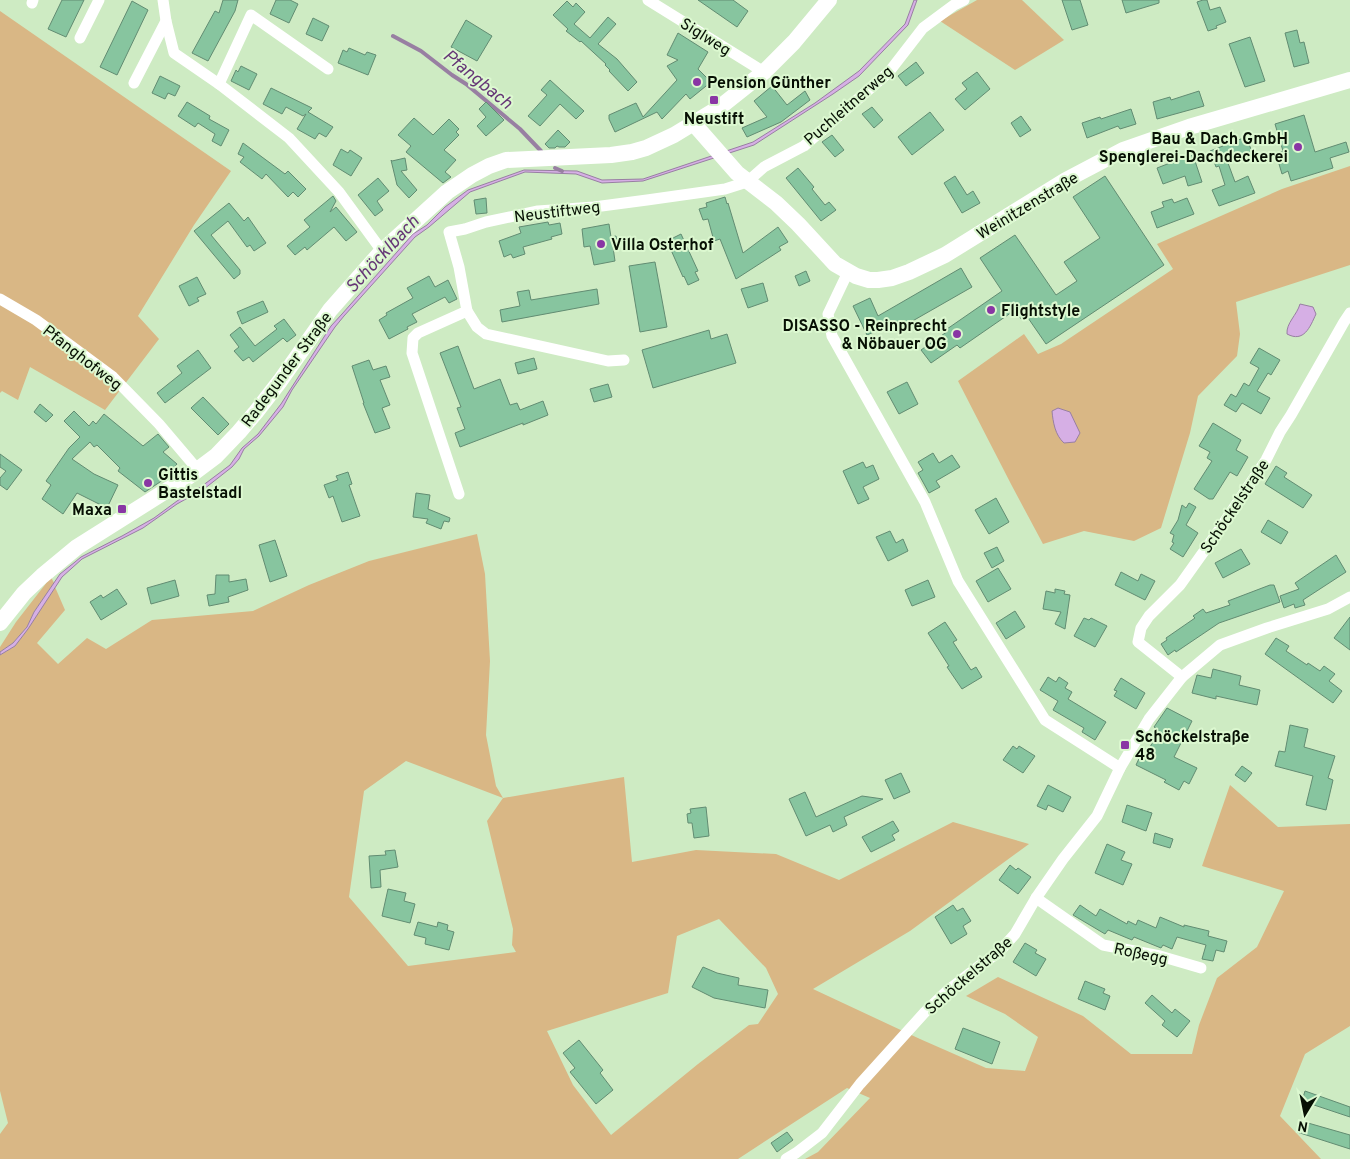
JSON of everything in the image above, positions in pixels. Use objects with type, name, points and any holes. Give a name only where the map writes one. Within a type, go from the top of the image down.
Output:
[{"type":"main road","name":"Radegunder Straße","points":[[0,624],[24,593],[77,547],[198,470],[216,456],[256,412],[330,310],[382,251],[447,192],[472,175],[506,160],[611,155],[632,152],[646,148],[694,124],[720,107],[764,72],[794,42],[829,0]]},
{"type":"main road","name":"Weinitzenstraße","points":[[694,124],[726,162],[747,182],[776,203],[835,264],[856,276],[870,280],[892,278],[945,256],[1066,180],[1123,150],[1189,127],[1350,80]]},
{"type":"street","points":[[80,38],[99,0]]},
{"type":"street","points":[[163,0],[174,52],[289,138],[339,192],[382,251]]},
{"type":"street","name":"Siglweg","points":[[648,0],[764,72]]},
{"type":"street","points":[[939,16],[942,0]]},
{"type":"street","name":"Puchleitnerweg","points":[[747,182],[764,167],[804,146],[889,72],[923,28],[954,5],[964,0]]},
{"type":"street","points":[[219,84],[251,15],[328,68]]},
{"type":"street","points":[[134,83],[166,21]]},
{"type":"street","name":"Neustiftweg","points":[[624,360],[608,361],[486,334],[477,327],[467,311],[459,267],[449,232],[465,230],[486,222],[538,211],[594,207],[647,200],[725,189],[747,182]]},
{"type":"street","points":[[848,272],[828,314],[832,336],[925,502],[958,581],[1045,720],[1120,768]]},
{"type":"street","name":"Pfanghofweg","points":[[0,299],[36,320],[113,377],[159,424],[198,470]]},
{"type":"street","points":[[459,494],[412,354],[413,338],[418,333],[467,311]]},
{"type":"street","name":"Schöckelstraße","points":[[1182,677],[1138,642],[1141,628],[1149,616],[1180,585],[1266,460],[1280,432],[1350,313]]},
{"type":"street","name":"Schöckelstraße","points":[[786,1159],[822,1133],[860,1084],[925,1012],[947,991],[998,953],[1015,934],[1036,898],[1097,816],[1120,768],[1149,719],[1182,677],[1220,645],[1328,608],[1350,598]]},
{"type":"street","name":"Roßegg","points":[[1036,898],[1103,945],[1160,956],[1200,968]]},
{"type":"shaded area","name":"Schöcklbach","points":[[914,0],[917,0],[908,25],[859,76],[754,145],[643,181],[602,183],[576,174],[525,172],[470,192],[415,237],[344,316],[292,390],[283,407],[259,436],[244,449],[232,467],[204,489],[177,504],[143,528],[82,559],[62,577],[15,646],[0,655],[0,652],[13,643],[27,627],[34,612],[60,574],[81,557],[154,518],[230,465],[242,448],[258,434],[281,404],[331,326],[413,234],[427,225],[445,207],[468,190],[524,170],[577,171],[602,180],[643,179],[753,142],[815,103],[859,71],[905,24]]},
{"type":"shaded area","points":[[977,0],[1022,0],[1064,40],[1015,70],[940,21]]},
{"type":"shaded area","points":[[0,11],[231,171],[194,225],[138,316],[159,339],[105,410],[30,367],[18,400],[2,391],[0,393]]},
{"type":"shaded area","points":[[1350,166],[1350,265],[1236,302],[1240,334],[1237,356],[1198,396],[1190,433],[1161,528],[1134,541],[1084,531],[1043,544],[958,381],[1024,334],[1038,354],[1061,344],[1173,269],[1157,244],[1282,189]]},
{"type":"shaded area","points":[[1300,304],[1313,307],[1316,314],[1306,332],[1302,335],[1293,336],[1287,334],[1287,330]]},
{"type":"shaded area","points":[[1058,408],[1070,412],[1080,433],[1075,442],[1064,443],[1057,432],[1052,411]]},
{"type":"shaded area","points":[[477,534],[485,574],[490,661],[486,735],[496,786],[503,798],[624,777],[632,862],[696,850],[776,854],[839,880],[953,822],[1029,844],[910,931],[813,989],[986,1068],[1025,1071],[1038,1037],[1005,1014],[966,996],[998,977],[1083,1016],[1131,1054],[1192,1054],[1199,1025],[1217,978],[1257,947],[1284,891],[1202,866],[1230,785],[1278,827],[1350,824],[1350,1026],[1305,1054],[1280,1116],[1321,1159],[805,1159],[818,1152],[870,1098],[847,1088],[738,1159],[0,1159],[0,1134],[8,1123],[0,1091],[0,655],[15,646],[55,587],[65,610],[37,643],[58,664],[87,638],[106,649],[152,620],[253,611],[309,585],[369,561]],"holes":[[[406,761],[503,798],[487,821],[513,929],[512,945],[516,952],[408,966],[349,897],[364,791]],[[719,919],[766,968],[778,994],[758,1024],[749,1025],[611,1135],[573,1085],[547,1031],[668,993],[677,936]]]},
{"type":"shaded area","points":[[51,577],[54,583],[34,612],[27,627],[13,643],[0,652],[0,647],[16,622]]},
{"type":"building","points":[[62,0],[84,0],[66,37],[48,29]]},
{"type":"building","points":[[223,0],[238,0],[235,11],[208,61],[192,53],[215,11],[219,13]]},
{"type":"building","points":[[276,0],[290,0],[298,4],[289,23],[270,14]]},
{"type":"building","points":[[698,0],[733,0],[748,11],[737,27]]},
{"type":"building","points":[[1062,0],[1080,0],[1088,25],[1072,30]]},
{"type":"building","points":[[1122,0],[1159,0],[1159,3],[1126,13]]},
{"type":"building","points":[[1207,0],[1210,10],[1220,7],[1226,22],[1208,31],[1197,2]]},
{"type":"building","points":[[132,1],[148,10],[117,75],[100,67]]},
{"type":"building","points":[[567,1],[573,7],[576,3],[585,12],[574,24],[590,38],[608,17],[616,24],[598,44],[617,59],[637,82],[628,91],[609,71],[606,64],[581,41],[566,31],[568,29],[553,15]]},
{"type":"building","points":[[313,18],[329,26],[322,41],[306,34]]},
{"type":"building","points":[[466,20],[492,36],[477,61],[451,47]]},
{"type":"building","points":[[1297,30],[1300,43],[1304,42],[1309,63],[1294,67],[1285,33]]},
{"type":"building","points":[[678,33],[708,52],[698,69],[711,82],[690,99],[686,94],[662,119],[657,112],[615,132],[609,115],[636,103],[643,117],[677,80],[667,66],[678,60],[667,55]]},
{"type":"building","points":[[1250,37],[1265,81],[1245,87],[1229,44]]},
{"type":"building","points":[[349,48],[365,55],[367,52],[376,55],[368,75],[338,63],[343,50],[347,52]]},
{"type":"building","points":[[916,62],[924,73],[906,86],[898,76]]},
{"type":"building","points":[[241,66],[257,74],[249,90],[231,81],[236,70],[238,72]]},
{"type":"building","points":[[977,72],[990,89],[965,110],[955,99],[967,89],[962,83]]},
{"type":"building","points":[[160,76],[180,86],[175,96],[168,93],[165,99],[152,93]]},
{"type":"building","points":[[550,80],[584,111],[576,119],[560,104],[540,126],[528,116],[547,95],[541,90]]},
{"type":"building","points":[[772,86],[787,105],[805,91],[810,100],[781,122],[747,137],[742,128],[767,117],[754,101]]},
{"type":"building","points":[[271,88],[312,108],[308,112],[333,127],[326,137],[319,133],[315,139],[297,129],[306,114],[303,116],[286,107],[282,114],[263,104]]},
{"type":"building","points":[[1199,91],[1204,106],[1157,119],[1153,102],[1170,97],[1171,100]]},
{"type":"building","points":[[187,102],[210,116],[209,119],[229,130],[221,146],[212,141],[215,134],[198,123],[195,127],[178,116]]},
{"type":"building","points":[[486,102],[504,120],[486,136],[477,126],[486,117],[479,109]]},
{"type":"building","points":[[872,107],[883,120],[874,128],[862,114]]},
{"type":"building","points":[[1131,109],[1136,124],[1120,129],[1118,126],[1087,138],[1082,123]]},
{"type":"building","points":[[930,112],[944,130],[912,155],[898,137]]},
{"type":"building","name":"Bau & Dach GmbH Spenglerei-Dachdeckerei","points":[[1304,115],[1315,152],[1346,142],[1349,152],[1330,158],[1333,168],[1291,181],[1288,171],[1282,174],[1276,154],[1283,151],[1275,124]]},
{"type":"building","points":[[1021,116],[1031,130],[1020,137],[1011,123]]},
{"type":"building","points":[[414,118],[433,135],[449,119],[459,129],[456,132],[459,135],[444,150],[456,160],[445,172],[451,177],[443,183],[406,152],[411,146],[398,135]]},
{"type":"building","points":[[558,130],[570,142],[565,147],[549,148],[545,144]]},
{"type":"building","points":[[832,135],[844,150],[835,157],[822,142]]},
{"type":"building","points":[[1246,137],[1253,154],[1228,163],[1235,182],[1248,176],[1255,193],[1219,206],[1212,190],[1225,185],[1219,166],[1216,167],[1210,151],[1223,146],[1221,141],[1231,138],[1233,142]]},
{"type":"building","points":[[243,143],[285,174],[288,171],[306,189],[298,197],[293,192],[288,197],[266,174],[262,179],[240,162],[244,157],[238,154]]},
{"type":"building","points":[[341,149],[348,153],[350,150],[362,158],[351,176],[333,165]]},
{"type":"building","points":[[1178,155],[1179,160],[1193,155],[1202,182],[1188,186],[1185,176],[1163,184],[1157,168],[1170,163],[1168,158]]},
{"type":"building","points":[[405,158],[407,170],[401,171],[417,190],[409,198],[397,185],[391,160]]},
{"type":"building","points":[[798,168],[814,187],[812,189],[825,205],[829,202],[836,210],[821,221],[786,178]]},
{"type":"building","points":[[955,176],[967,195],[973,191],[980,203],[962,213],[944,183]]},
{"type":"building","points":[[1105,176],[1164,265],[1046,344],[1026,315],[1021,319],[1015,310],[960,348],[957,345],[931,363],[921,350],[948,331],[947,329],[1002,291],[980,258],[1015,235],[1056,295],[1077,281],[1064,262],[1100,238],[1073,197]]},
{"type":"building","points":[[378,178],[389,191],[377,201],[383,210],[375,216],[358,195]]},
{"type":"building","points":[[333,196],[336,201],[330,212],[336,207],[357,232],[346,241],[334,227],[307,250],[305,247],[295,255],[287,246],[310,227],[304,220]]},
{"type":"building","points":[[725,197],[743,253],[778,227],[788,242],[779,247],[781,250],[736,279],[720,239],[714,241],[708,219],[703,220],[699,209],[707,207],[706,203]]},
{"type":"building","points":[[486,198],[487,213],[476,214],[474,200]]},
{"type":"building","points":[[1187,198],[1194,214],[1157,228],[1151,212],[1164,207],[1162,202],[1172,199],[1174,203]]},
{"type":"building","points":[[229,203],[244,221],[248,217],[266,243],[254,251],[250,245],[247,247],[228,221],[211,235],[240,270],[240,274],[234,279],[194,231]]},
{"type":"building","points":[[548,222],[549,225],[560,223],[562,234],[551,237],[552,239],[523,247],[525,254],[513,258],[511,254],[504,257],[499,241],[521,233],[519,227]]},
{"type":"building","name":"Villa Osterhof","points":[[609,224],[611,237],[616,236],[618,247],[613,247],[615,261],[594,265],[590,246],[584,247],[582,229]]},
{"type":"building","points":[[681,234],[698,271],[695,272],[699,280],[688,285],[667,241]]},
{"type":"building","points":[[655,262],[667,327],[640,332],[629,266]]},
{"type":"building","points":[[961,268],[972,287],[902,327],[899,321],[867,335],[853,306],[870,298],[878,316]]},
{"type":"building","points":[[806,271],[810,281],[799,286],[795,276]]},
{"type":"building","points":[[429,276],[435,287],[448,280],[457,299],[449,303],[445,297],[412,314],[417,322],[389,339],[379,320],[387,315],[386,313],[413,298],[407,288]]},
{"type":"building","points":[[197,277],[206,294],[197,298],[199,301],[189,306],[179,286]]},
{"type":"building","points":[[763,283],[768,301],[748,308],[741,289]]},
{"type":"building","points":[[597,289],[599,304],[502,322],[500,310],[520,306],[517,292],[529,290],[531,300]]},
{"type":"building","points":[[263,301],[268,312],[242,324],[237,312]]},
{"type":"building","points":[[284,319],[296,335],[287,342],[283,338],[253,362],[249,357],[243,361],[234,351],[239,347],[230,335],[240,327],[255,346],[277,329],[274,326]]},
{"type":"building","points":[[709,330],[711,339],[727,334],[736,363],[653,388],[642,350]]},
{"type":"building","points":[[458,346],[474,389],[500,379],[510,405],[517,403],[520,410],[543,401],[548,415],[460,447],[455,433],[465,429],[457,408],[461,407],[440,353]]},
{"type":"building","points":[[1259,348],[1280,360],[1271,375],[1268,373],[1257,391],[1270,398],[1261,414],[1242,403],[1236,412],[1224,405],[1231,394],[1236,397],[1244,383],[1249,386],[1259,368],[1250,363]]},
{"type":"building","points":[[198,350],[211,368],[165,403],[157,393],[182,373],[177,366]]},
{"type":"building","points":[[534,358],[537,369],[518,374],[515,363]]},
{"type":"building","points":[[369,360],[373,370],[386,366],[390,377],[380,380],[390,405],[382,408],[390,428],[375,433],[363,403],[352,366]]},
{"type":"building","points":[[907,382],[918,404],[899,414],[887,392]]},
{"type":"building","points":[[608,384],[612,397],[594,402],[590,389]]},
{"type":"building","points":[[203,397],[229,424],[218,435],[191,408]]},
{"type":"building","points":[[40,404],[53,415],[46,422],[34,412]]},
{"type":"building","points":[[74,411],[89,426],[93,421],[96,424],[104,414],[143,446],[158,434],[169,447],[163,452],[177,464],[163,480],[145,492],[118,471],[120,468],[97,445],[94,447],[90,442],[72,459],[94,474],[118,485],[107,508],[77,493],[63,514],[42,499],[51,485],[46,481],[69,448],[80,437],[64,421]]},
{"type":"building","points":[[1213,423],[1241,440],[1236,450],[1248,457],[1237,476],[1230,472],[1213,499],[1209,499],[1194,489],[1212,461],[1207,458],[1210,452],[1199,446]]},
{"type":"building","points":[[933,453],[939,463],[952,455],[960,467],[936,481],[940,487],[929,493],[918,473],[923,470],[918,462]]},
{"type":"building","points":[[0,454],[22,470],[7,490],[0,485],[0,478],[6,471],[0,467]]},
{"type":"building","points":[[863,462],[866,468],[873,465],[879,479],[863,487],[869,499],[858,504],[843,471]]},
{"type":"building","points":[[1276,466],[1287,473],[1284,477],[1312,495],[1303,508],[1265,484]]},
{"type":"building","points":[[348,472],[352,484],[349,485],[360,516],[342,522],[333,496],[329,498],[324,485],[338,480],[336,476]]},
{"type":"building","points":[[416,493],[430,495],[428,509],[450,518],[449,522],[444,521],[441,529],[426,523],[428,519],[413,517]]},
{"type":"building","points":[[996,498],[1009,522],[989,534],[975,510]]},
{"type":"building","points":[[1189,503],[1196,507],[1186,525],[1198,533],[1183,557],[1170,549],[1174,543],[1172,542],[1174,535],[1170,533],[1178,520],[1182,505],[1186,508]]},
{"type":"building","points":[[1268,520],[1288,532],[1281,544],[1261,532]]},
{"type":"building","points":[[890,531],[896,543],[903,539],[908,551],[888,561],[876,537]]},
{"type":"building","points":[[275,540],[287,576],[270,582],[259,545]]},
{"type":"building","points":[[997,547],[1004,561],[992,568],[984,553]]},
{"type":"building","points":[[1241,549],[1250,564],[1223,578],[1215,563]]},
{"type":"building","points":[[1336,555],[1346,572],[1303,600],[1305,605],[1295,608],[1294,604],[1284,608],[1280,596],[1299,589],[1295,583]]},
{"type":"building","points":[[998,568],[1011,589],[988,602],[976,581]]},
{"type":"building","points":[[1121,572],[1138,581],[1141,574],[1155,581],[1145,600],[1115,585]]},
{"type":"building","points":[[216,575],[229,575],[229,582],[246,579],[248,590],[228,597],[229,602],[209,606],[207,595],[215,594]]},
{"type":"building","points":[[175,580],[179,596],[151,604],[147,588]]},
{"type":"building","points":[[928,580],[935,597],[912,606],[905,590]]},
{"type":"building","points":[[1274,585],[1280,602],[1219,623],[1176,652],[1175,650],[1168,655],[1161,644],[1167,640],[1166,638],[1195,618],[1193,616],[1203,609],[1206,613],[1230,605],[1228,601]]},
{"type":"building","points":[[117,589],[127,604],[101,620],[90,602],[101,595],[103,598]]},
{"type":"building","points":[[1055,589],[1065,591],[1064,594],[1070,595],[1065,629],[1055,624],[1061,612],[1043,609],[1046,591],[1055,593]]},
{"type":"building","points":[[1015,611],[1025,627],[1006,639],[996,623]]},
{"type":"building","points":[[1350,617],[1350,650],[1334,638]]},
{"type":"building","points":[[1084,618],[1089,620],[1091,618],[1107,626],[1095,647],[1074,636]]},
{"type":"building","points":[[945,622],[957,640],[953,642],[971,670],[976,667],[982,677],[962,689],[928,633]]},
{"type":"building","points":[[1276,638],[1289,646],[1286,651],[1307,665],[1308,663],[1320,671],[1324,666],[1335,674],[1329,681],[1342,691],[1333,703],[1265,654]]},
{"type":"building","points":[[1213,669],[1241,676],[1239,685],[1260,690],[1257,705],[1216,696],[1216,699],[1192,693],[1197,675],[1211,678]]},
{"type":"building","points":[[1048,677],[1056,682],[1059,677],[1068,683],[1065,688],[1072,692],[1068,699],[1106,722],[1095,740],[1082,732],[1084,728],[1053,710],[1058,701],[1040,690]]},
{"type":"building","points":[[1121,678],[1145,693],[1136,709],[1114,696],[1117,691],[1114,690]]},
{"type":"building","points":[[1167,708],[1192,721],[1174,757],[1197,768],[1189,784],[1184,781],[1179,790],[1164,782],[1166,780],[1136,765],[1144,748],[1148,751],[1159,730],[1154,727]]},
{"type":"building","points":[[1290,725],[1308,729],[1304,747],[1335,756],[1328,778],[1333,780],[1326,810],[1306,805],[1313,776],[1275,766],[1279,751],[1285,752]]},
{"type":"building","points":[[1013,746],[1017,749],[1019,746],[1035,756],[1023,773],[1003,760]]},
{"type":"building","points":[[1242,766],[1252,773],[1245,782],[1235,775]]},
{"type":"building","points":[[901,773],[910,792],[894,799],[885,780]]},
{"type":"building","points":[[1048,785],[1071,797],[1063,812],[1048,805],[1046,810],[1037,806]]},
{"type":"building","points":[[805,792],[816,817],[862,796],[883,799],[844,817],[847,825],[833,832],[830,825],[806,836],[789,799]]},
{"type":"building","points":[[1127,805],[1152,813],[1146,831],[1122,822]]},
{"type":"building","points":[[706,807],[709,836],[694,838],[692,823],[688,823],[687,814],[691,813],[690,809]]},
{"type":"building","points":[[893,821],[899,831],[892,835],[895,840],[871,852],[862,837]]},
{"type":"building","points":[[1155,833],[1173,839],[1170,848],[1153,843]]},
{"type":"building","points":[[1107,844],[1125,852],[1121,860],[1132,864],[1123,885],[1095,873]]},
{"type":"building","points":[[395,850],[398,867],[380,870],[381,887],[371,888],[369,856],[386,855],[385,851]]},
{"type":"building","points":[[1010,865],[1031,877],[1018,894],[999,880]]},
{"type":"building","points":[[388,889],[406,893],[404,901],[415,904],[410,923],[382,916]]},
{"type":"building","points":[[953,905],[957,911],[963,908],[971,921],[963,926],[967,934],[951,944],[935,917]]},
{"type":"building","points":[[1080,905],[1096,916],[1100,909],[1127,924],[1128,921],[1136,925],[1138,920],[1156,928],[1160,917],[1184,927],[1184,925],[1209,931],[1208,936],[1227,941],[1224,952],[1216,950],[1213,961],[1202,959],[1206,945],[1177,937],[1172,949],[1163,945],[1161,948],[1134,937],[1132,940],[1108,930],[1105,934],[1073,915]]},
{"type":"building","points":[[418,922],[437,927],[438,922],[448,925],[447,930],[454,932],[449,950],[425,944],[426,938],[414,935]]},
{"type":"building","points":[[1025,943],[1037,950],[1035,953],[1046,959],[1036,976],[1013,962]]},
{"type":"building","points":[[703,967],[717,973],[739,978],[738,985],[768,990],[765,1008],[714,998],[692,987]]},
{"type":"building","points":[[1085,981],[1105,989],[1103,993],[1110,996],[1105,1010],[1078,999]]},
{"type":"building","points":[[1152,995],[1172,1013],[1175,1009],[1190,1021],[1177,1037],[1162,1025],[1165,1021],[1145,1003]]},
{"type":"building","points":[[963,1028],[1000,1042],[992,1064],[955,1049]]},
{"type":"building","points":[[579,1040],[603,1070],[600,1073],[613,1090],[596,1104],[570,1072],[575,1068],[563,1053]]},
{"type":"building","points":[[1305,1091],[1350,1107],[1350,1117],[1302,1101]]},
{"type":"building","points":[[1301,1121],[1350,1135],[1350,1149],[1297,1132]]},
{"type":"building","points":[[787,1132],[793,1140],[777,1152],[771,1143]]},
{"type":"waterway","name":"Pfangbach","points":[[393,36],[421,51],[466,84],[520,129],[541,151]]},
{"type":"waterway","name":"Pfangbach","points":[[555,168],[562,171]]},
{"type":"place","name":"Pension Günther","points":[[697,82]]},
{"type":"place","name":"Neustift","points":[[714,100]]},
{"type":"place","name":"Bau & Dach GmbH Spenglerei-Dachdeckerei","points":[[1298,147]]},
{"type":"place","name":"Villa Osterhof","points":[[601,244]]},
{"type":"place","name":"Flightstyle","points":[[991,310]]},
{"type":"place","name":"DISASSO - Reinprecht & Nöbauer OG","points":[[957,334]]},
{"type":"place","name":"Gittis Bastelstadl","points":[[148,483]]},
{"type":"place","name":"Maxa","points":[[122,509]]},
{"type":"place","name":"Schöckelstraße 48","points":[[1125,745]]}]
